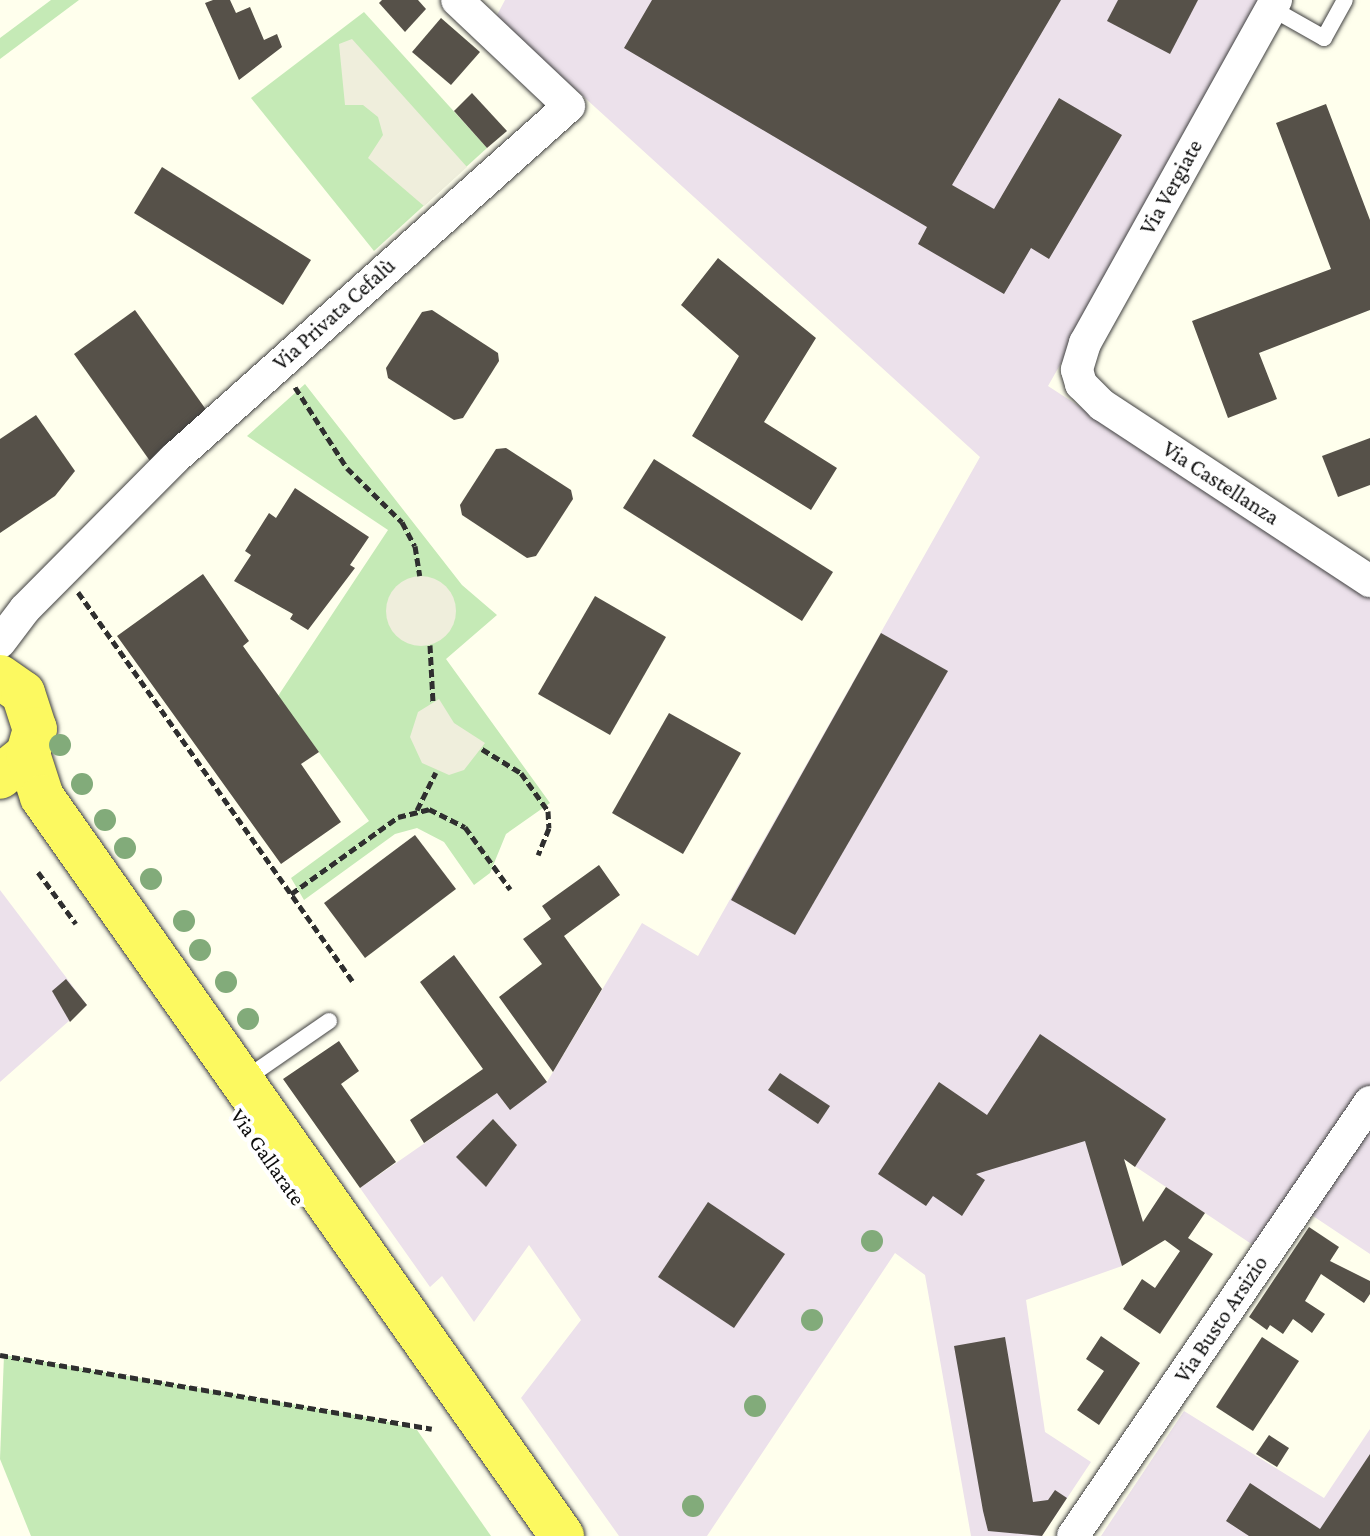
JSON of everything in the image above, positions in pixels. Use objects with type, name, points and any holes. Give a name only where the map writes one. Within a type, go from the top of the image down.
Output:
[{"type":"main road","name":"Via Gallarate","points":[[0,677],[23,693],[32,710],[35,736],[9,770]]},
{"type":"main road","name":"Via Gallarate","points":[[9,770],[42,797],[562,1536]]},
{"type":"main road","name":"Via Gallarate","points":[[9,770],[535,1536]]},
{"type":"street","name":"Via Privata Cefalù","points":[[0,642],[25,609],[175,458],[569,106],[457,0]]},
{"type":"street","name":"Via Vergiate","points":[[1079,378],[1080,352],[1274,4]]},
{"type":"street","name":"Via Castellanza","points":[[1079,378],[1102,405],[1370,581]]},
{"type":"street","name":"Via Busto Arsizio","points":[[1073,1536],[1370,1102]]},
{"type":"lane","points":[[1274,4],[1324,38],[1345,0]]},
{"type":"lane","name":"Via Gallarate","points":[[242,1081],[329,1021]]},
{"type":"path","points":[[278,365],[347,468],[402,522],[415,546],[420,576]]},
{"type":"path","points":[[73,585],[352,981]]},
{"type":"path","points":[[430,645],[433,702]]},
{"type":"path","points":[[482,749],[521,773],[548,811],[549,828],[538,855]]},
{"type":"path","points":[[417,810],[436,772]]},
{"type":"path","points":[[291,894],[398,817],[417,810],[456,818],[510,889]]},
{"type":"path","points":[[38,872],[76,924]]},
{"type":"path","points":[[0,1355],[432,1429]]},
{"type":"shaded area","points":[[505,0],[1269,0],[1048,386],[1370,595],[1370,1089],[1262,1251],[1094,1139],[1086,1141],[1122,1266],[1026,1300],[1045,1432],[1091,1462],[1042,1536],[971,1536],[925,1275],[895,1253],[707,1536],[619,1536],[521,1398],[581,1320],[529,1245],[474,1322],[442,1276],[430,1287],[360,1188],[497,1093],[547,1082],[642,923],[698,956],[980,457],[496,17]]},
{"type":"shaded area","points":[[352,39],[467,167],[424,206],[368,158],[383,135],[378,117],[363,105],[345,105],[339,44]]},
{"type":"shaded area","points":[[421,576],[446,586],[456,611],[446,636],[421,646],[396,636],[386,611],[396,586]]},
{"type":"shaded area","points":[[439,699],[454,723],[485,743],[464,770],[449,775],[422,763],[410,737],[418,712]]},
{"type":"shaded area","points":[[0,890],[87,1005],[0,1082]]},
{"type":"shaded area","points":[[1370,1108],[1370,1254],[1301,1208]]},
{"type":"shaded area","points":[[1184,1411],[1324,1498],[1370,1429],[1370,1536],[1101,1536]]},
{"type":"green space","points":[[51,0],[79,0],[0,59],[0,38]]},
{"type":"green space","points":[[364,12],[487,148],[374,251],[251,98]]},
{"type":"green space","points":[[305,384],[462,585],[497,615],[446,659],[550,803],[506,834],[490,873],[474,885],[444,842],[417,828],[395,834],[304,900],[291,878],[369,821],[278,696],[388,530],[247,436]]},
{"type":"green space","points":[[4,1355],[378,1419],[417,1430],[491,1536],[31,1536],[0,1459]]},
{"type":"building","points":[[230,0],[236,13],[250,7],[264,40],[277,34],[282,47],[239,80],[205,3]]},
{"type":"building","points":[[382,0],[418,0],[426,9],[405,32],[379,3]]},
{"type":"building","points":[[652,0],[1061,0],[952,185],[994,209],[1059,98],[1122,135],[1049,259],[1031,248],[1004,294],[918,244],[927,227],[624,48]]},
{"type":"building","points":[[1118,0],[1198,0],[1170,54],[1107,21]]},
{"type":"building","points":[[441,18],[480,52],[451,85],[412,52]]},
{"type":"building","points":[[472,93],[507,131],[487,148],[454,111]]},
{"type":"building","points":[[1326,104],[1370,220],[1370,310],[1259,353],[1277,399],[1228,418],[1192,321],[1331,269],[1276,123]]},
{"type":"building","points":[[162,167],[311,260],[283,305],[134,213]]},
{"type":"building","points":[[718,258],[816,338],[764,422],[837,468],[811,510],[692,436],[739,356],[681,305]]},
{"type":"building","points":[[135,310],[207,411],[150,461],[74,354]]},
{"type":"building","points":[[432,310],[498,353],[499,361],[463,418],[454,420],[388,378],[386,368],[422,312]]},
{"type":"building","points":[[36,415],[75,471],[55,496],[0,533],[0,439]]},
{"type":"building","points":[[1370,438],[1370,485],[1338,497],[1322,456]]},
{"type":"building","points":[[506,448],[571,490],[573,499],[536,556],[527,558],[462,515],[460,505],[496,449]]},
{"type":"building","points":[[654,459],[833,572],[802,621],[623,508]]},
{"type":"building","points":[[295,488],[369,537],[350,565],[355,568],[308,630],[290,619],[293,614],[234,581],[251,555],[245,551],[269,513],[276,518]]},
{"type":"building","points":[[203,574],[249,641],[243,646],[319,752],[301,764],[341,822],[281,864],[117,636]]},
{"type":"building","points":[[595,596],[666,637],[610,735],[538,694]]},
{"type":"building","points":[[881,633],[948,671],[795,935],[731,900]]},
{"type":"building","points":[[669,713],[741,753],[683,854],[612,813]]},
{"type":"building","points":[[415,835],[456,889],[365,958],[324,903]]},
{"type":"building","points":[[599,865],[620,895],[564,936],[602,989],[553,1072],[499,997],[542,964],[523,939],[551,919],[542,906]]},
{"type":"building","points":[[454,955],[547,1082],[510,1110],[497,1093],[424,1143],[410,1120],[483,1069],[420,982]]},
{"type":"building","points":[[66,979],[87,1005],[70,1022],[52,991]]},
{"type":"building","points":[[1040,1034],[1166,1119],[1135,1167],[1124,1159],[1143,1222],[1166,1187],[1205,1213],[1188,1238],[1213,1254],[1160,1334],[1123,1309],[1142,1279],[1155,1288],[1180,1251],[1165,1240],[1122,1266],[1085,1141],[976,1174],[985,1180],[962,1216],[933,1196],[926,1206],[878,1174],[939,1082],[987,1115]]},
{"type":"building","points":[[339,1041],[359,1071],[341,1084],[396,1162],[360,1188],[283,1079]]},
{"type":"building","points":[[780,1073],[830,1106],[818,1124],[768,1090]]},
{"type":"building","points":[[493,1119],[517,1145],[486,1187],[456,1157]]},
{"type":"building","points":[[708,1202],[785,1254],[734,1328],[658,1277]]},
{"type":"building","points":[[1309,1227],[1339,1247],[1330,1261],[1370,1281],[1370,1294],[1364,1303],[1321,1274],[1305,1301],[1325,1314],[1312,1333],[1293,1319],[1283,1334],[1270,1325],[1267,1330],[1249,1317]]},
{"type":"building","points":[[1101,1336],[1140,1363],[1099,1425],[1077,1410],[1104,1371],[1086,1359]]},
{"type":"building","points":[[1005,1337],[1033,1502],[1048,1500],[1055,1490],[1067,1498],[1042,1536],[988,1531],[983,1511],[954,1346]]},
{"type":"building","points":[[1262,1337],[1299,1361],[1253,1431],[1216,1407]]},
{"type":"building","points":[[1269,1435],[1289,1448],[1277,1467],[1256,1454]]},
{"type":"building","points":[[1370,1454],[1370,1536],[1249,1536],[1226,1521],[1250,1483],[1320,1529]]}]
